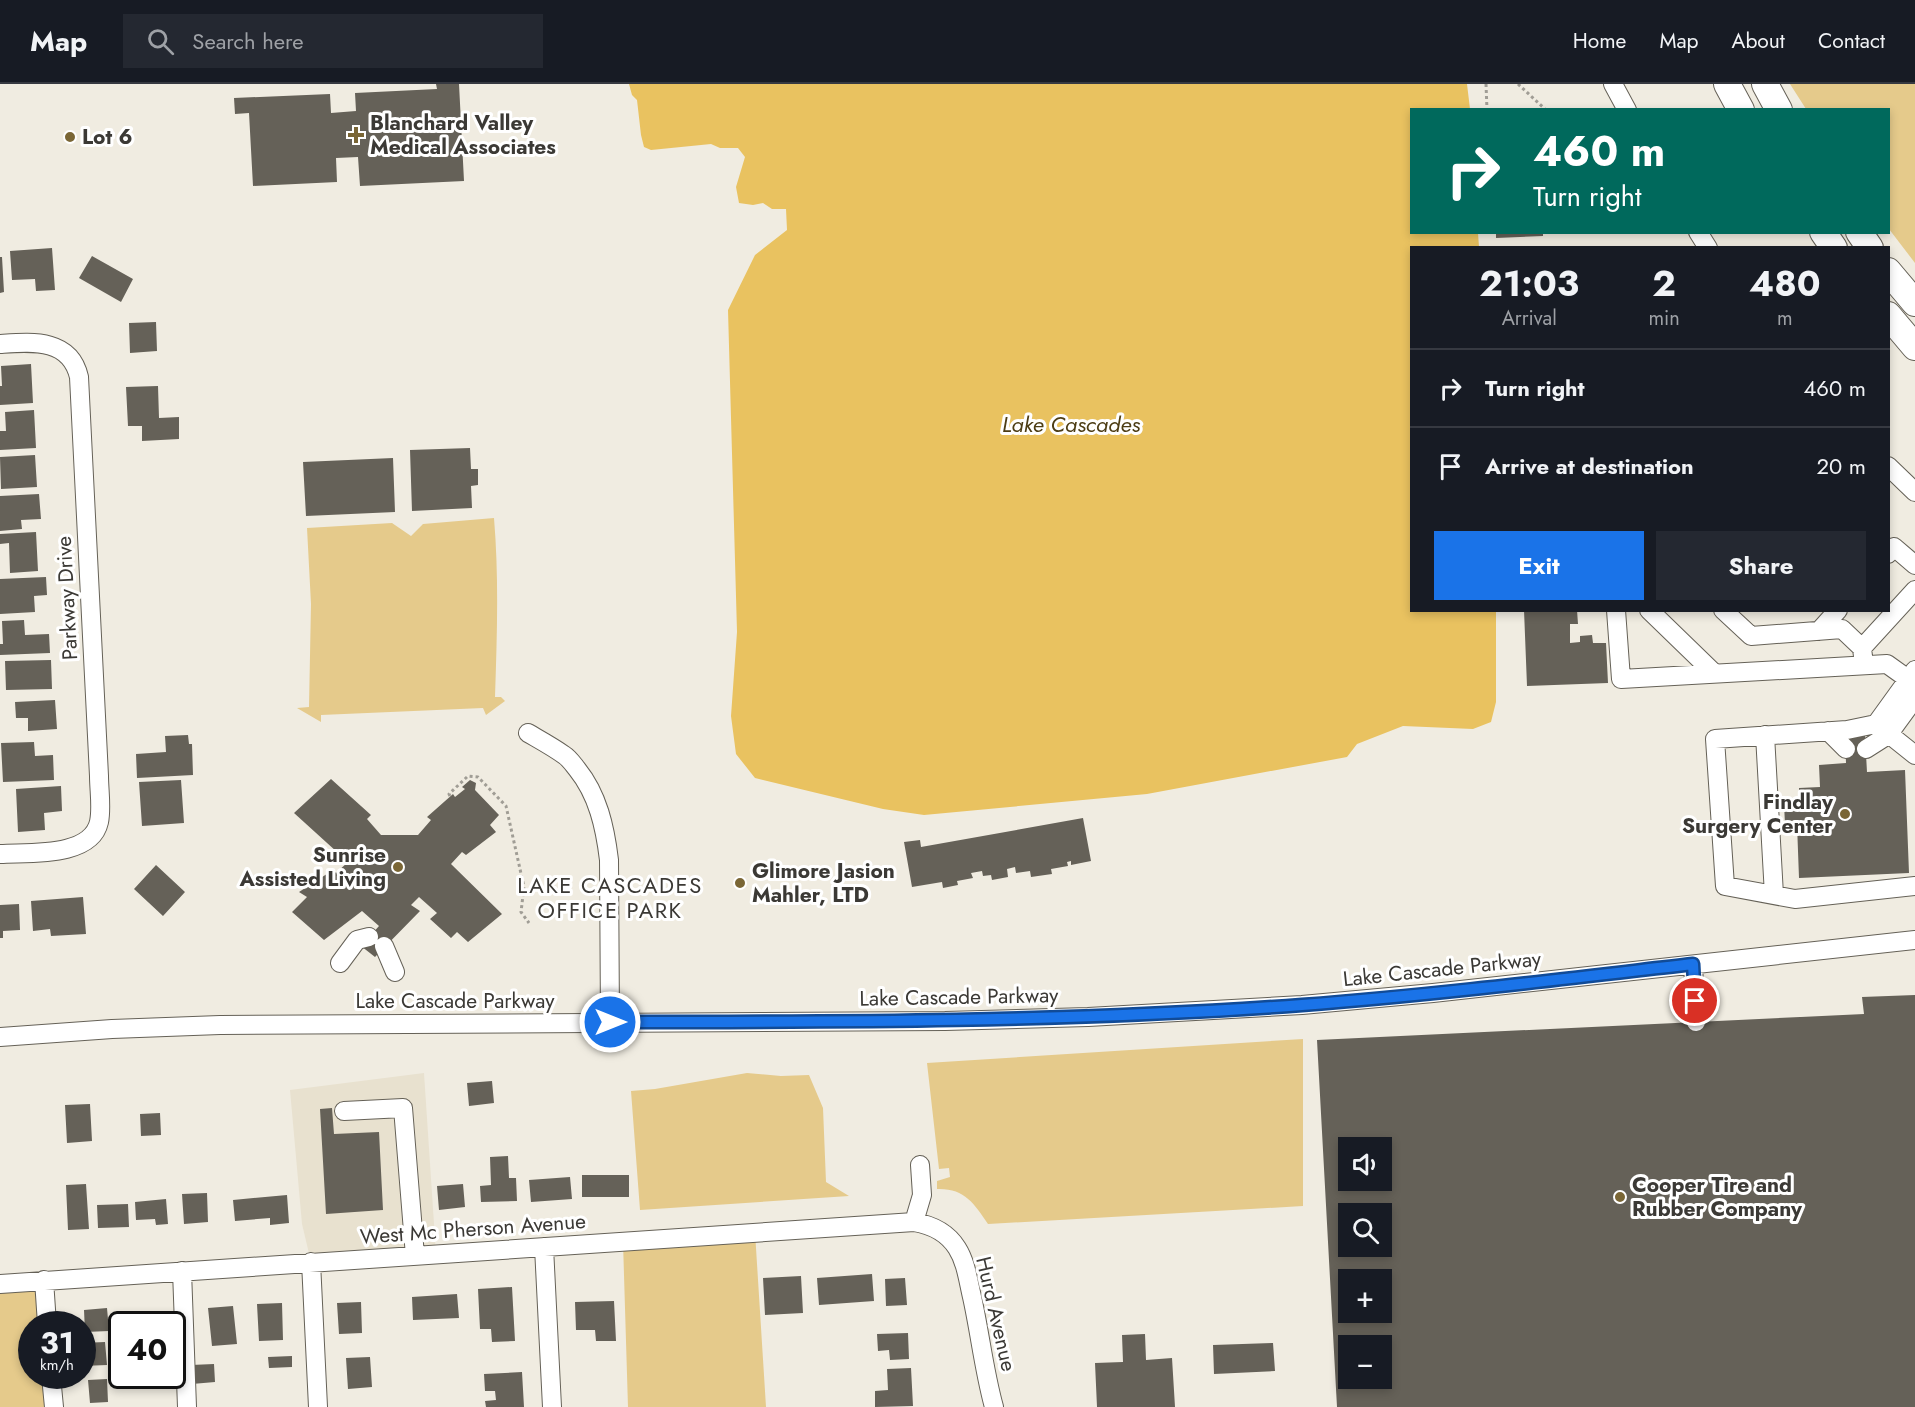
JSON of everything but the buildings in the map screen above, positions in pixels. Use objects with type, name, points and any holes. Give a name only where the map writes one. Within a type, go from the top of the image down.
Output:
[{"type":"highway","points":[[1727,84],[1740,108]]},
{"type":"highway","points":[[1765,84],[1778,108]]},
{"type":"highway","points":[[1890,273],[1915,303]]},
{"type":"highway","points":[[1890,317],[1915,347]]},
{"type":"street","points":[[1613,84],[1626,108]]},
{"type":"street","name":"Parkway Drive","points":[[0,344],[43,343],[68,355],[77,366],[99,776],[99,820],[89,839],[66,850],[0,854]]},
{"type":"street","points":[[1890,468],[1915,492]]},
{"type":"street","points":[[1890,552],[1894,548],[1915,565]]},
{"type":"street","points":[[1863,657],[1915,590]]},
{"type":"street","points":[[1616,612],[1621,679],[1715,674],[1863,657],[1887,664],[1913,677],[1882,729],[1866,749]]},
{"type":"street","points":[[1651,612],[1715,674]]},
{"type":"street","points":[[1726,612],[1751,636],[1842,629],[1863,657]]},
{"type":"street","points":[[1819,632],[1836,612]]},
{"type":"street","points":[[1882,729],[1915,698]]},
{"type":"street","points":[[1915,755],[1882,729],[1715,739],[1725,886],[1795,899],[1915,886]]},
{"type":"street","points":[[1828,731],[1846,749]]},
{"type":"street","points":[[528,734],[566,756],[581,774],[601,815],[609,860],[610,1022]]},
{"type":"street","points":[[1765,735],[1774,895]]},
{"type":"street","points":[[340,963],[357,940],[377,942],[395,972]]},
{"type":"street","name":"Lake Cascade Parkway","points":[[0,1037],[112,1029],[220,1025],[933,1022],[1088,1017],[1302,1005],[1445,992],[1915,940]]},
{"type":"street","points":[[1693,964],[1696,1022]]},
{"type":"street","points":[[344,1111],[403,1108],[415,1256]]},
{"type":"street","points":[[914,1222],[922,1195],[920,1165]]},
{"type":"street","name":"West Mc Pherson Avenue","points":[[0,1284],[914,1222],[927,1224],[945,1235]]},
{"type":"street","name":"Hurd Avenue","points":[[945,1235],[957,1247],[966,1270],[994,1407]]},
{"type":"street","points":[[544,1247],[552,1407]]},
{"type":"street","points":[[311,1262],[318,1407]]},
{"type":"street","points":[[182,1271],[187,1407]]},
{"type":"street","points":[[44,1280],[46,1311]]},
{"type":"street","points":[[52,1389],[54,1407]]},
{"type":"path","points":[[1486,84],[1487,108]]},
{"type":"path","points":[[1518,84],[1544,108]]},
{"type":"path","points":[[450,796],[449,794],[468,776],[478,777],[506,806],[524,887],[521,912],[529,923]]},
{"type":"shaded area","points":[[1790,84],[1915,84],[1915,263],[1890,230],[1890,108],[1805,108]]},
{"type":"shaded area","points":[[494,518],[497,585],[495,697],[501,697],[505,701],[486,715],[483,708],[321,715],[321,722],[297,708],[309,707],[311,604],[307,528],[392,523],[411,536],[423,524]]},
{"type":"shaded area","points":[[1303,1039],[1303,1206],[988,1224],[967,1198],[954,1191],[937,1189],[937,1181],[950,1177],[949,1168],[939,1169],[927,1063]]},
{"type":"shaded area","points":[[424,1073],[436,1254],[311,1262],[302,1224],[290,1090]]},
{"type":"shaded area","points":[[747,1073],[781,1076],[809,1075],[823,1108],[826,1182],[849,1196],[640,1210],[631,1091]]},
{"type":"shaded area","points":[[755,1232],[766,1407],[628,1407],[623,1242]]},
{"type":"shaded area","points":[[44,1280],[46,1311],[18,1311],[18,1389],[52,1389],[54,1407],[0,1407],[0,1284]]},
{"type":"water","name":"Lake Cascades","points":[[629,84],[1467,84],[1470,108],[1410,108],[1410,234],[1478,234],[1479,246],[1410,246],[1410,612],[1496,612],[1496,702],[1491,722],[1473,729],[1403,726],[1357,744],[1347,757],[1147,794],[924,815],[883,809],[755,778],[736,754],[731,716],[737,632],[728,310],[755,255],[787,230],[786,209],[772,209],[763,203],[753,205],[739,203],[736,187],[745,157],[738,148],[720,148],[711,144],[651,150],[644,147],[637,100],[632,95]]},
{"type":"place","name":"Blanchard Valley Medical Associates","points":[[356,135]]},
{"type":"place","name":"Lot 6","points":[[70,137]]},
{"type":"place","name":"Findlay Surgery Center","points":[[1845,814]]},
{"type":"place","name":"Sunrise Assisted Living","points":[[398,867]]},
{"type":"place","name":"Glimore Jasion Mahler, LTD","points":[[740,883]]},
{"type":"place","name":"Cooper Tire and Rubber Company","points":[[1620,1197]]},
{"type":"district","name":"LAKE CASCADES OFFICE PARK","points":[[610,898]]},
{"type":"route","points":[[610,1022],[945,1021],[1088,1017],[1302,1005],[1693,964],[1695,1001]]}]
